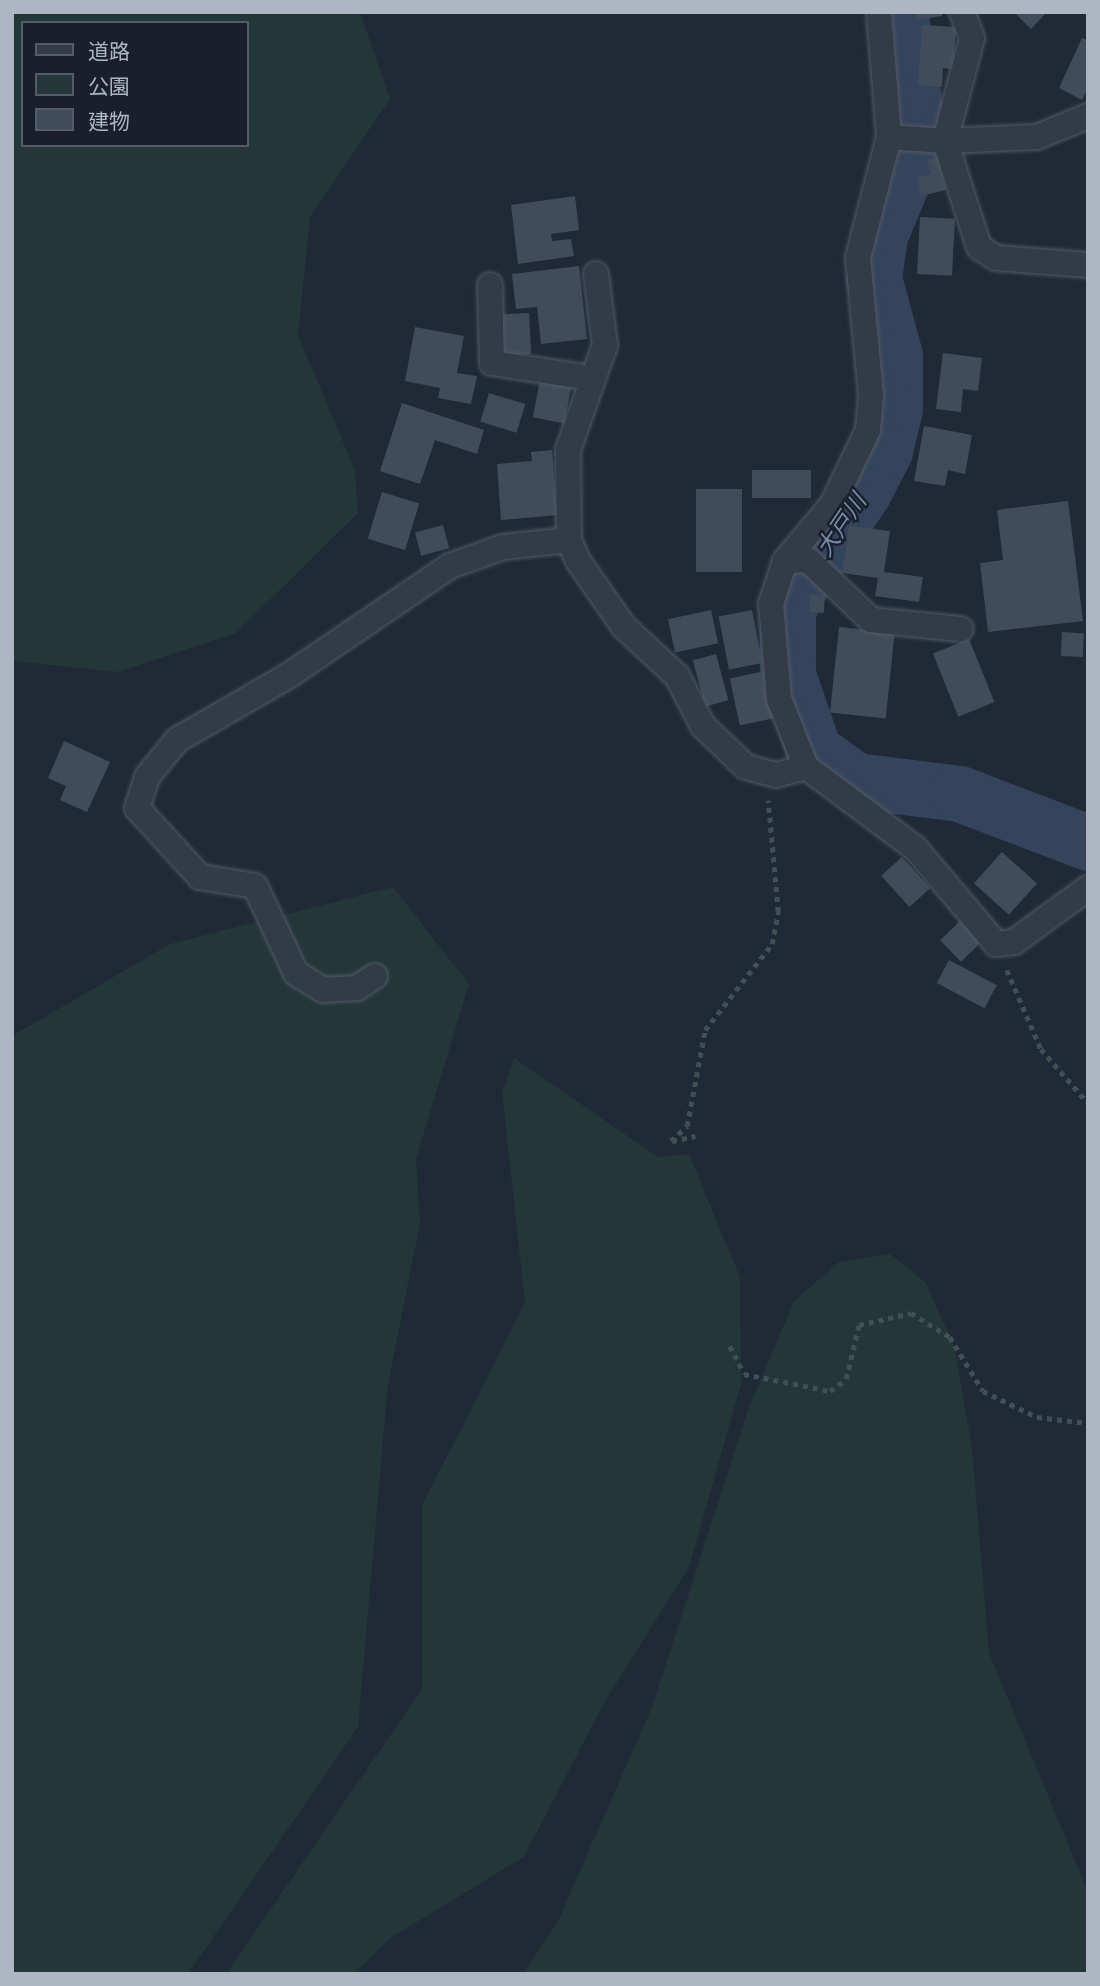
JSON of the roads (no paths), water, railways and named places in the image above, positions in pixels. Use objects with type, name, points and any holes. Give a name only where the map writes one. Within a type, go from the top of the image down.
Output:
[{"type":"street","points":[[879,12],[919,139],[979,247],[996,258],[1088,265]]},
{"type":"street","points":[[962,12],[972,38],[858,258],[872,395],[868,430],[805,564],[771,604],[779,699],[806,767],[915,849],[996,944],[1014,942],[1088,888]]},
{"type":"street","points":[[919,139],[1037,137],[1088,116]]},
{"type":"street","points":[[596,274],[605,345],[590,378],[568,450],[569,540],[624,626],[677,676],[703,726],[746,767],[776,775],[806,767]]},
{"type":"street","points":[[490,285],[492,363],[590,378]]},
{"type":"street","points":[[375,976],[358,988],[323,990],[296,973],[256,886],[200,877],[138,808],[147,777],[177,740],[288,676],[450,566],[503,547],[569,540]]},
{"type":"street","points":[[805,564],[871,621],[961,629]]},
{"type":"waterway","name":"大戸川","points":[[900,12],[918,124],[915,152],[880,236],[874,279],[895,356],[895,409],[885,451],[864,492],[795,595],[788,612],[788,675],[814,751],[856,781],[960,794],[1088,843]]}]
